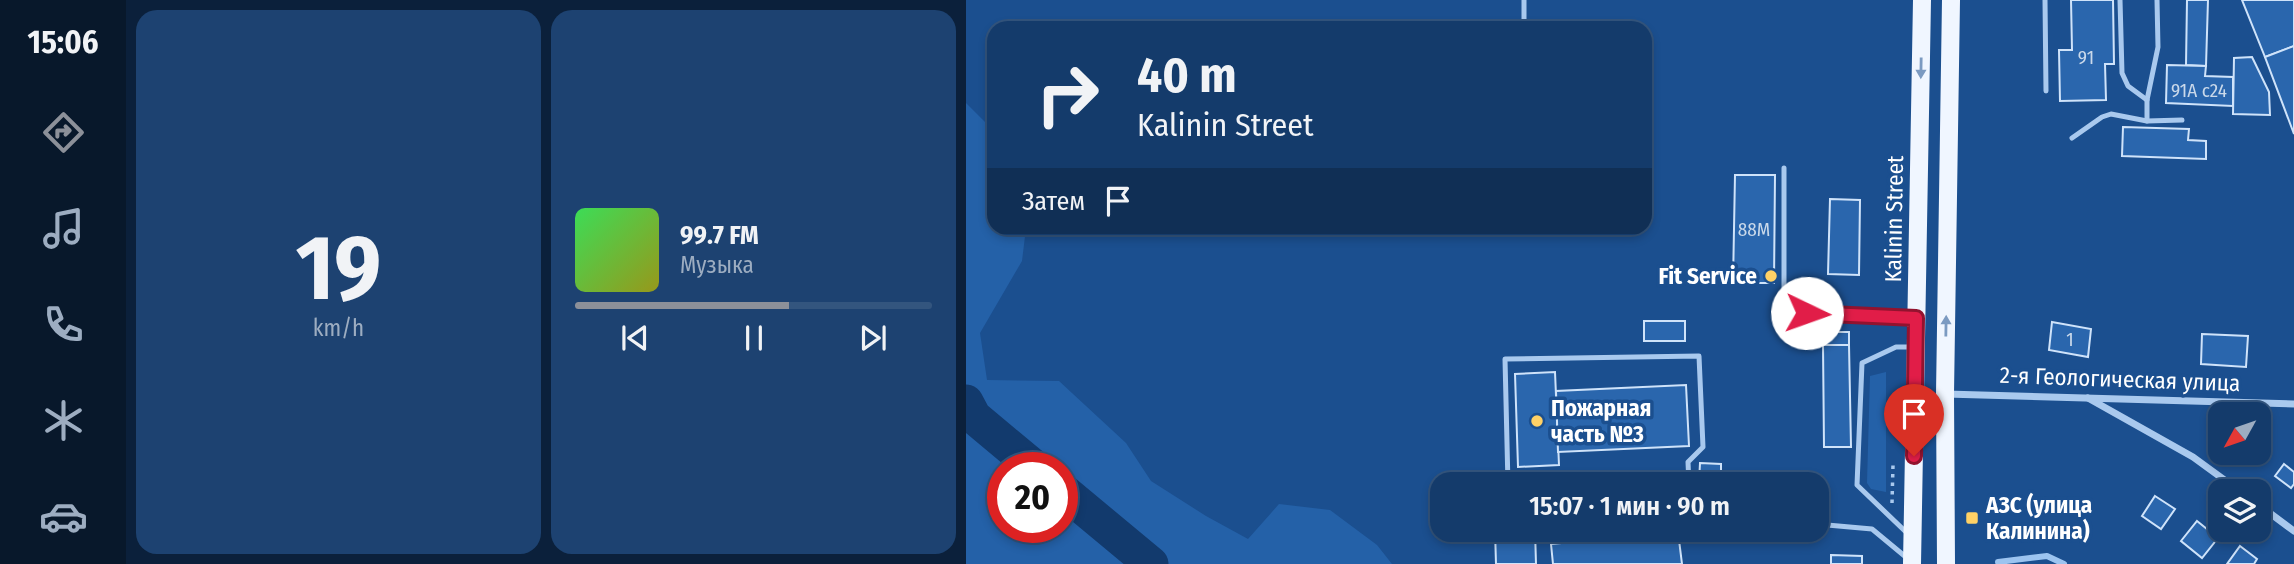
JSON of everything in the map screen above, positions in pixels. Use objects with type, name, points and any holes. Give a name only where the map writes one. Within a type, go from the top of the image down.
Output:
[{"type":"main road","name":"Kalinin Street","points":[[1912,563],[1922,0]]},
{"type":"main road","points":[[1946,564],[1945,394],[1951,0]]},
{"type":"street","name":"2-я Геологическая улица","points":[[1945,394],[2294,404]]},
{"type":"street","points":[[2087,397],[2193,457],[2223,479]]},
{"type":"street","points":[[2271,514],[2294,531]]},
{"type":"lane","points":[[1524,0],[1524,21]]},
{"type":"lane","points":[[2045,0],[2046,91]]},
{"type":"lane","points":[[2120,0],[2122,74],[2128,86],[2147,100]]},
{"type":"lane","points":[[2147,121],[2147,100],[2158,47],[2157,0]]},
{"type":"lane","points":[[2072,138],[2102,117],[2111,114],[2147,121],[2182,120]]},
{"type":"lane","points":[[1784,168],[1784,300],[1807,313],[1916,318]]},
{"type":"lane","points":[[1912,537],[1857,485],[1861,363],[1896,347],[1916,347]]},
{"type":"lane","points":[[1508,472],[1504,359],[1699,356],[1703,447],[1688,462],[1688,472]]},
{"type":"lane","points":[[1829,525],[1872,529],[1912,563]]},
{"type":"shaded area","points":[[966,103],[987,124],[987,235],[1025,235],[1022,261],[980,333],[987,380],[1059,381],[1126,443],[1151,481],[1248,539],[1279,504],[1330,510],[1377,545],[1392,564],[966,564]]},
{"type":"shaded area","points":[[1886,372],[1886,492],[1871,489],[1867,483],[1870,376]]},
{"type":"building","points":[[2071,0],[2113,0],[2114,64],[2105,64],[2106,100],[2060,101],[2059,50],[2072,50]]},
{"type":"building","points":[[2187,0],[2208,0],[2206,66],[2186,65]]},
{"type":"building","points":[[2242,0],[2294,0],[2294,46],[2265,57]]},
{"type":"building","points":[[2294,46],[2294,134],[2265,57]]},
{"type":"building","points":[[2252,57],[2269,92],[2270,115],[2233,114],[2234,58]]},
{"type":"building","points":[[2167,65],[2206,66],[2205,76],[2233,77],[2233,106],[2166,103]]},
{"type":"building","points":[[2123,127],[2189,129],[2188,140],[2206,141],[2206,159],[2122,156]]},
{"type":"building","points":[[1735,175],[1775,175],[1774,283],[1733,283]]},
{"type":"building","points":[[1830,199],[1860,200],[1859,275],[1828,274]]},
{"type":"building","points":[[1644,321],[1685,321],[1685,341],[1644,341]]},
{"type":"building","points":[[2052,322],[2091,329],[2088,357],[2049,350]]},
{"type":"building","points":[[1823,332],[1849,332],[1849,345],[1823,345]]},
{"type":"building","points":[[2202,334],[2248,336],[2246,367],[2201,364]]},
{"type":"building","points":[[1823,345],[1849,345],[1851,447],[1824,447]]},
{"type":"building","name":"Пожарная часть №3","points":[[1555,372],[1559,465],[1518,467],[1515,374]]},
{"type":"building","points":[[1686,385],[1689,446],[1558,452],[1556,391]]},
{"type":"building","points":[[1700,463],[1721,464],[1721,472],[1700,472]]},
{"type":"building","points":[[2284,464],[2294,472],[2294,484],[2291,488],[2275,476]]},
{"type":"building","points":[[2155,496],[2175,509],[2161,529],[2142,516]]},
{"type":"building","points":[[2197,521],[2208,530],[2208,542],[2215,542],[2202,558],[2181,541]]},
{"type":"building","points":[[1495,542],[1535,542],[1536,564],[1496,564]]},
{"type":"building","points":[[1679,542],[1682,564],[1553,564],[1551,544]]},
{"type":"building","points":[[2240,546],[2257,559],[2254,564],[2227,564]]},
{"type":"building","points":[[1831,555],[1862,556],[1862,564],[1831,564]]},
{"type":"waterway","points":[[966,402],[974,417],[1016,452]]},
{"type":"waterway","points":[[1078,503],[1151,564]]},
{"type":"waterway","points":[[1998,562],[2047,556],[2064,564]]},
{"type":"place","name":"Fit Service","points":[[1771,276]]},
{"type":"place","name":"Пожарная часть №3","points":[[1537,421]]},
{"type":"place","name":"АЗС (улица Калинина)","points":[[1972,518]]},
{"type":"route","points":[[1807,313],[1916,318],[1914,456]]}]
